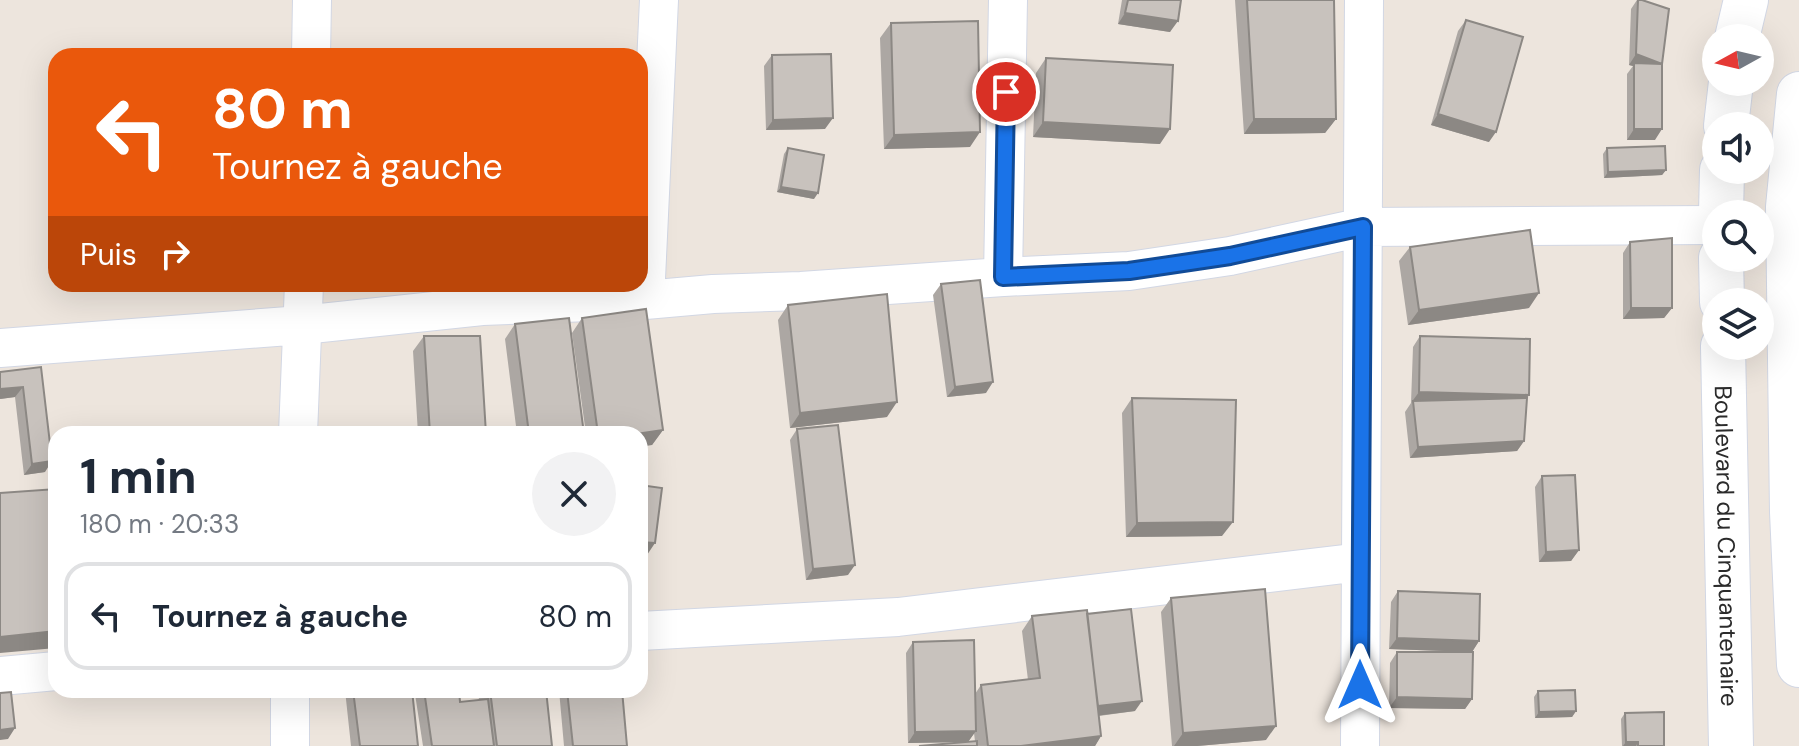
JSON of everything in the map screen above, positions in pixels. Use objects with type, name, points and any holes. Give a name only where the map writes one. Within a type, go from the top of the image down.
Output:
[{"type":"main road","points":[[1740,24],[1746,0]]},
{"type":"main road","points":[[1799,94],[1794,207],[1792,512],[1799,665]]},
{"type":"main road","name":"Boulevard du Cinquantenaire","points":[[1723,360],[1731,746]]},
{"type":"street","points":[[311,48],[312,0]]},
{"type":"street","points":[[648,236],[659,0]]},
{"type":"street","points":[[1003,277],[1008,0]]},
{"type":"street","points":[[1360,746],[1364,0]]},
{"type":"street","points":[[0,348],[302,325],[482,306],[645,300],[1129,271],[1230,256],[1363,227],[1702,225]]},
{"type":"street","points":[[298,426],[304,292]]},
{"type":"street","points":[[645,292],[645,300]]},
{"type":"street","points":[[648,631],[898,617],[1361,562]]},
{"type":"street","points":[[0,676],[48,672]]},
{"type":"street","points":[[290,698],[290,746]]},
{"type":"building","points":[[1128,0],[1181,0],[1178,21],[1125,13]]},
{"type":"building","points":[[1247,0],[1334,0],[1336,119],[1254,119]]},
{"type":"building","points":[[1638,0],[1669,9],[1662,64],[1636,54]]},
{"type":"building","points":[[1466,20],[1523,37],[1496,132],[1438,114]]},
{"type":"building","points":[[978,21],[980,132],[894,135],[891,23]]},
{"type":"building","points":[[831,54],[833,118],[773,120],[772,55]]},
{"type":"building","points":[[1046,58],[1173,65],[1170,129],[1043,122]]},
{"type":"building","points":[[1634,63],[1662,64],[1662,129],[1634,129]]},
{"type":"building","points":[[1665,146],[1666,170],[1608,172],[1607,148]]},
{"type":"building","points":[[788,148],[824,155],[818,193],[781,187]]},
{"type":"building","points":[[1530,230],[1539,293],[1419,310],[1410,247]]},
{"type":"building","points":[[1672,238],[1672,308],[1631,308],[1630,242]]},
{"type":"building","points":[[980,280],[993,382],[955,387],[941,284]]},
{"type":"building","points":[[887,294],[897,402],[800,413],[788,305]]},
{"type":"building","points":[[646,309],[663,430],[648,432],[648,426],[597,426],[582,318]]},
{"type":"building","points":[[569,318],[583,426],[528,426],[515,324]]},
{"type":"building","points":[[424,336],[480,336],[486,426],[430,426]]},
{"type":"building","points":[[1420,336],[1530,339],[1529,395],[1419,392]]},
{"type":"building","points":[[41,367],[48,427],[48,462],[32,464],[23,387],[0,389],[0,372]]},
{"type":"building","points":[[1132,398],[1236,400],[1233,522],[1137,523]]},
{"type":"building","points":[[1527,398],[1524,441],[1418,447],[1413,401]]},
{"type":"building","points":[[838,425],[855,565],[813,569],[797,429]]},
{"type":"building","points":[[1575,475],[1579,550],[1546,552],[1542,476]]},
{"type":"building","points":[[648,486],[662,488],[655,543],[648,543]]},
{"type":"building","points":[[48,490],[48,632],[0,637],[0,493]]},
{"type":"building","points":[[1265,589],[1276,726],[1183,733],[1171,598]]},
{"type":"building","points":[[1398,591],[1480,594],[1479,641],[1397,638]]},
{"type":"building","points":[[1131,609],[1142,701],[1098,706],[1087,614]]},
{"type":"building","points":[[1087,610],[1101,736],[1021,746],[988,746],[981,685],[1040,678],[1032,616]]},
{"type":"building","points":[[974,640],[976,731],[915,732],[913,642]]},
{"type":"building","points":[[1397,652],[1473,652],[1472,699],[1397,697]]},
{"type":"building","points":[[1575,690],[1576,711],[1539,712],[1538,691]]},
{"type":"building","points":[[11,692],[15,728],[0,730],[0,693]]},
{"type":"building","points":[[354,698],[413,698],[418,746],[360,746]]},
{"type":"building","points":[[425,698],[460,698],[460,702],[488,699],[494,746],[432,746]]},
{"type":"building","points":[[491,698],[547,698],[552,746],[497,746]]},
{"type":"building","points":[[568,698],[623,698],[627,746],[573,746]]},
{"type":"building","points":[[1664,712],[1664,746],[1638,746],[1638,742],[1626,742],[1625,713]]},
{"type":"building","points":[[977,741],[977,746],[919,746]]},
{"type":"route","points":[[1006,92],[1003,277],[1129,271],[1230,256],[1363,227],[1360,685]]}]
